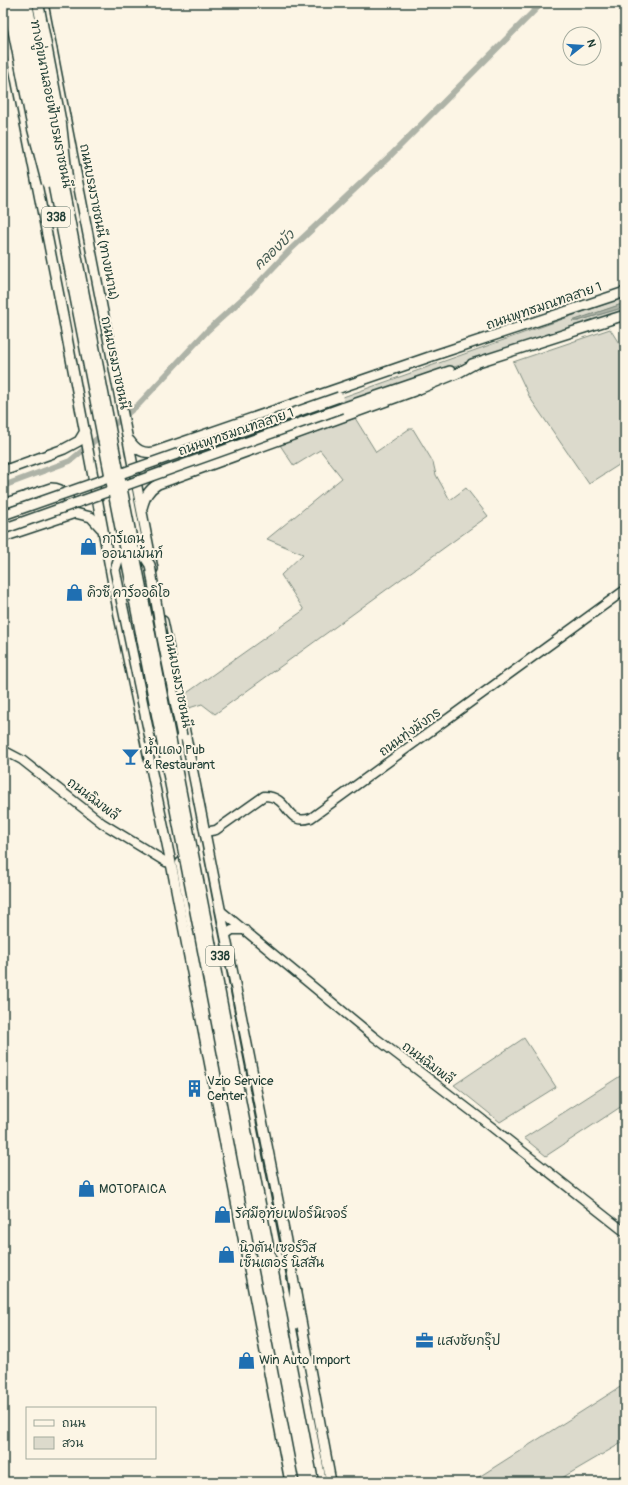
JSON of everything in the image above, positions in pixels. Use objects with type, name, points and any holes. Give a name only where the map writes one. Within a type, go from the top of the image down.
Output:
[{"type":"main road","points":[[8,3],[33,129],[70,251]]},
{"type":"main road","name":"338","points":[[14,3],[181,861],[250,1245],[296,1482]]},
{"type":"main road","name":"ทางคู่ขนานลอยฟ้าบรมราชชนนี","points":[[18,3],[70,251],[211,948],[313,1482]]},
{"type":"main road","name":"ทางคู่ขนานลอยฟ้าบรมราชชนนี","points":[[27,3],[70,251],[305,1482]]},
{"type":"main road","name":"ถนนบรมราชชนนี","points":[[31,3],[222,968],[321,1482]]},
{"type":"main road","points":[[38,3],[61,124],[70,251]]},
{"type":"main road","name":"ถนนบรมราชชนนี (ทางขนาน)","points":[[43,3],[295,1290],[331,1482]]},
{"type":"main road","name":"338","points":[[3,12],[85,431],[103,531],[171,862],[290,1482]]},
{"type":"main road","name":"ถนนพุทธมณฑลสาย 1","points":[[128,439],[140,452],[149,453],[165,449],[430,357],[625,292]]},
{"type":"main road","name":"ถนนพุทธมณฑลสาย 1","points":[[3,529],[342,408],[478,362],[625,315]]},
{"type":"main road","name":"ถนนพุทธมณฑลสาย 1","points":[[3,515],[433,362],[472,344]]},
{"type":"main road","name":"ถนนพุทธมณฑลสาย 1","points":[[142,509],[146,495],[152,488],[174,478],[426,386],[458,373],[478,362]]},
{"type":"main road","points":[[3,472],[64,449],[79,441],[85,431]]},
{"type":"main road","points":[[165,449],[151,462],[152,474],[158,480],[174,478]]},
{"type":"main road","points":[[3,504],[51,488],[57,488],[65,492],[69,504],[67,510],[57,517]]},
{"type":"main road","points":[[3,537],[75,512],[86,514],[96,520],[103,531]]},
{"type":"main road","points":[[168,850],[164,810],[152,743],[115,570],[119,557],[126,551],[137,551],[143,554],[150,565],[162,637],[182,736],[205,832]]},
{"type":"main road","points":[[294,1343],[295,1290]]},
{"type":"main road","points":[[315,1449],[327,1482]]},
{"type":"street","name":"ถนนทุ่งมังกร","points":[[205,832],[216,830],[264,796],[278,798],[293,817],[299,820],[311,818],[625,590]]},
{"type":"street","name":"ถนนฉิมพลี","points":[[3,750],[22,760],[102,823],[166,862],[171,862]]},
{"type":"street","name":"ถนนฉิมพลี","points":[[220,910],[373,1036],[625,1232]]},
{"type":"street","points":[[225,935],[232,930],[245,930]]},
{"type":"green space","points":[[625,297],[625,303],[574,321],[625,307],[625,312],[389,388],[157,476],[155,470],[156,459],[343,397]]},
{"type":"green space","points":[[610,329],[625,353],[625,461],[589,484],[530,398],[513,362]]},
{"type":"green space","points":[[355,418],[376,452],[409,429],[413,429],[433,462],[436,475],[450,500],[466,488],[488,516],[215,714],[202,704],[189,708],[184,695],[304,610],[281,575],[303,554],[267,539],[342,478],[320,450],[294,466],[280,445]]},
{"type":"green space","points":[[524,1038],[556,1087],[500,1122],[454,1085]]},
{"type":"green space","points":[[625,1073],[625,1104],[546,1156],[524,1138]]},
{"type":"green space","points":[[625,1384],[625,1441],[555,1482],[471,1482]]},
{"type":"shaded area","points":[[625,303],[625,307],[578,321],[572,321]]},
{"type":"waterway","name":"คลองบัว","points":[[3,486],[70,461],[139,404],[208,330],[250,292],[290,250],[391,155],[542,3]]},
{"type":"place","name":"การ์เดน ออนาเม้นท์","points":[[89,546]]},
{"type":"place","name":"คิวซี คาร์ออดิโอ","points":[[74,593]]},
{"type":"place","name":"น้ำแดง Pub & Restaurant","points":[[131,757]]},
{"type":"place","name":"Vzio Service Center","points":[[194,1088]]},
{"type":"place","name":"MOTOPAICA","points":[[86,1189]]},
{"type":"place","name":"รัศมีอุทัยเฟอร์นิเจอร์","points":[[222,1214]]},
{"type":"place","name":"นิวตัน เซอร์วิส เซ็นเตอร์ นิสสัน","points":[[226,1255]]},
{"type":"place","name":"แสงชัยกรุ๊ป","points":[[424,1341]]},
{"type":"place","name":"Win Auto Import","points":[[246,1360]]}]
